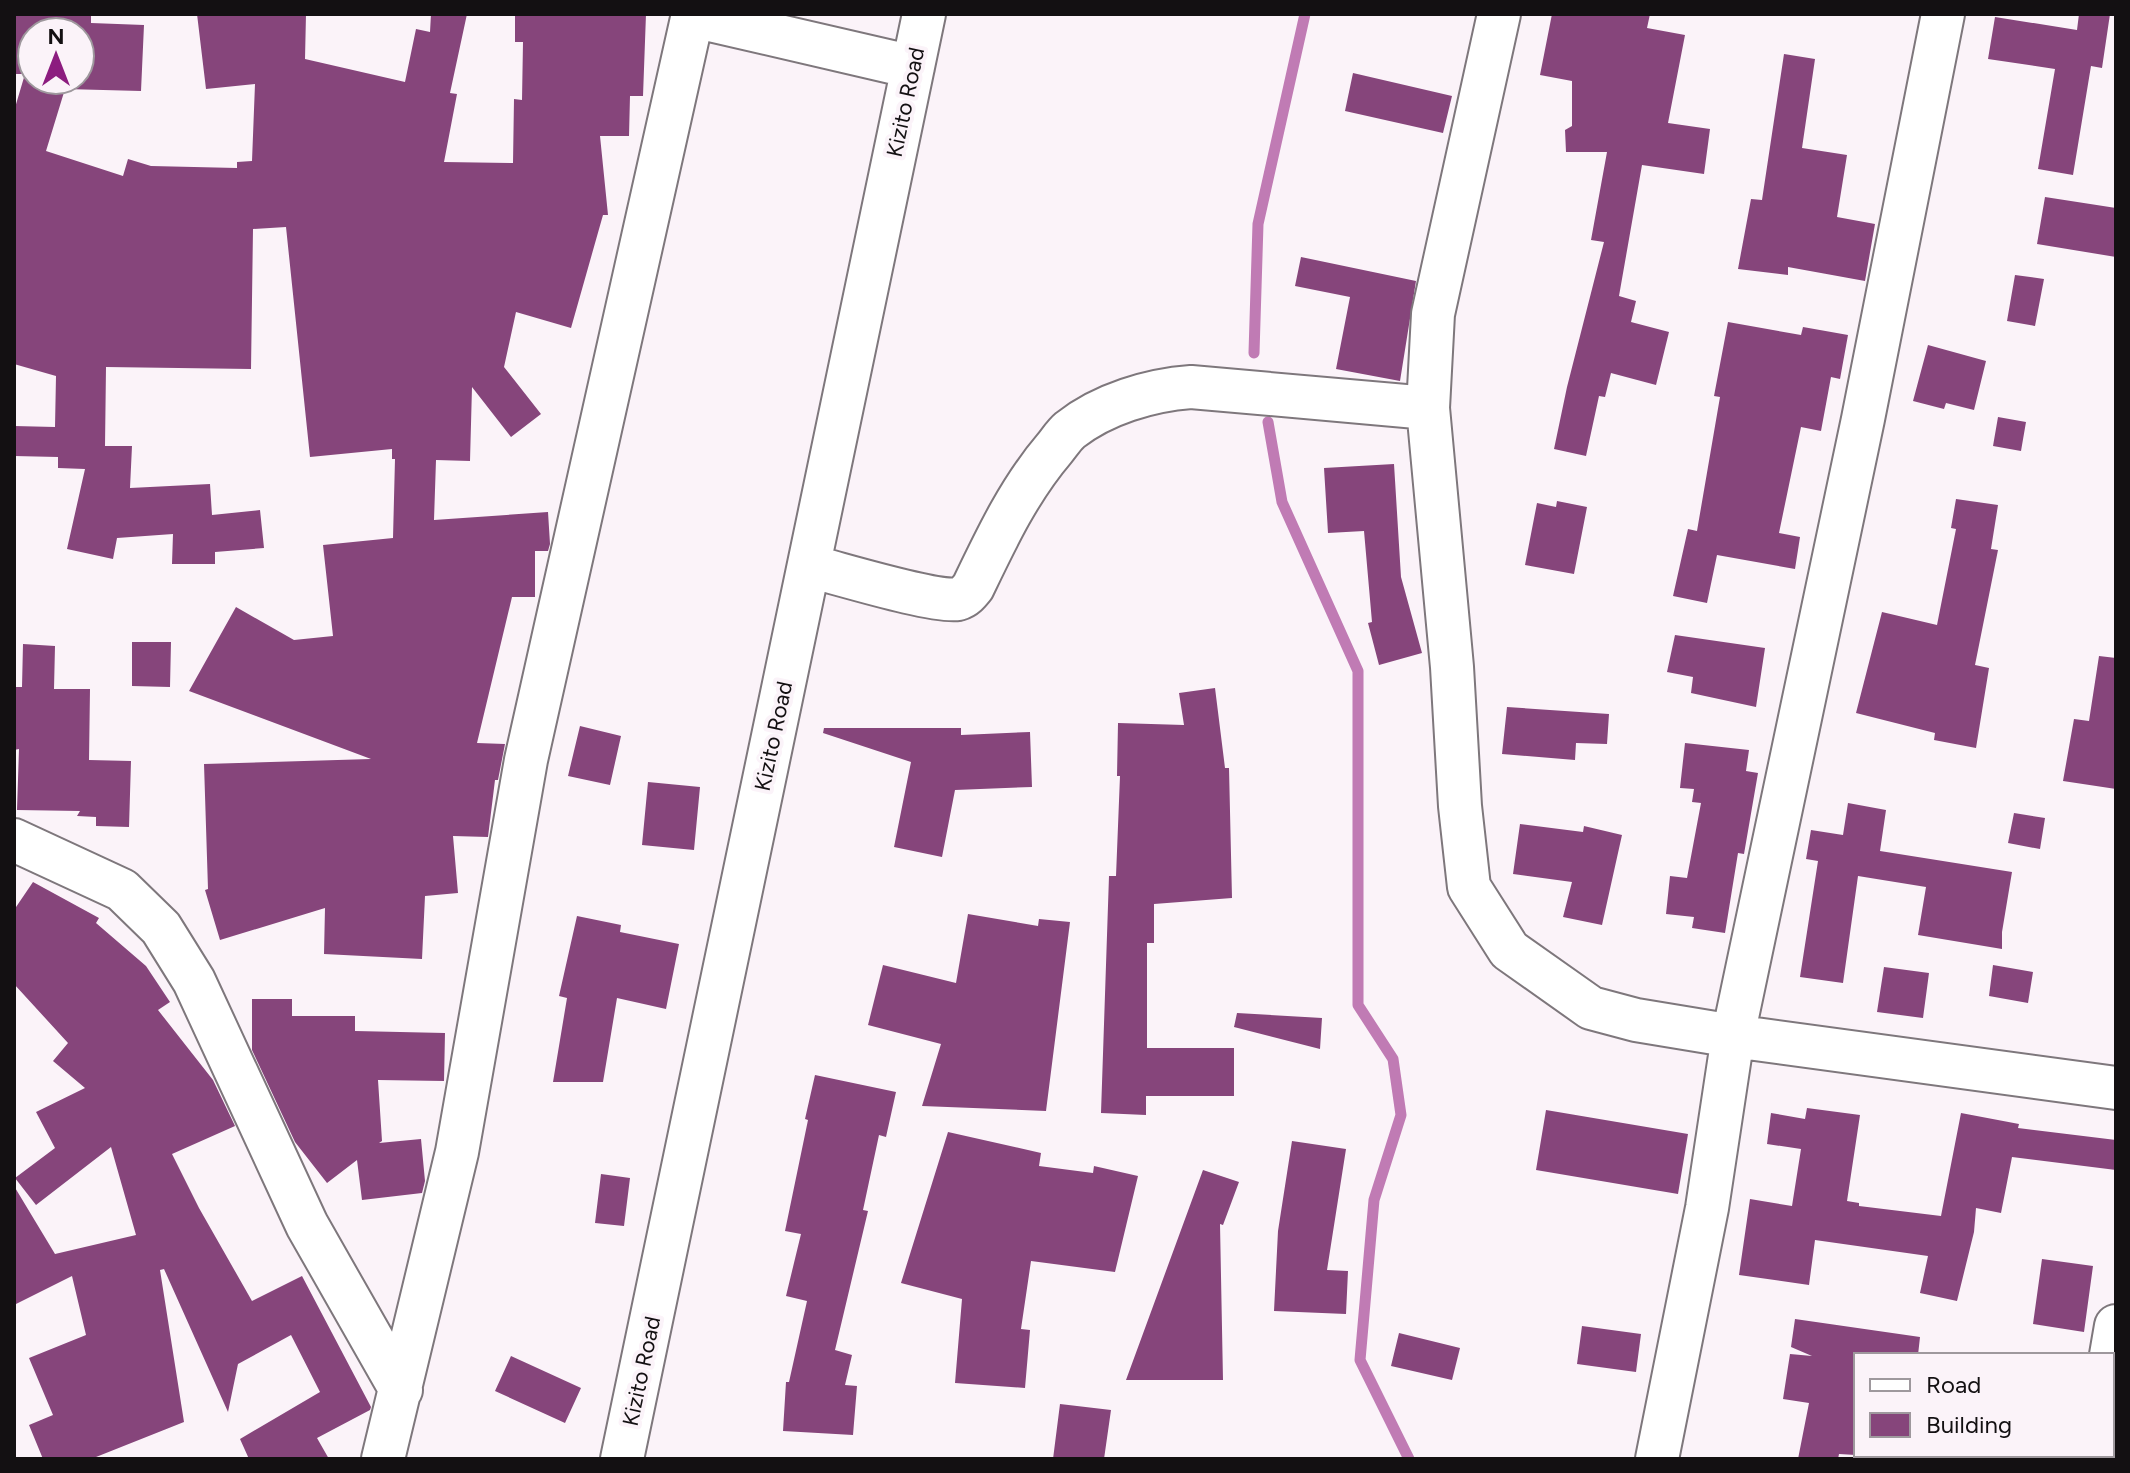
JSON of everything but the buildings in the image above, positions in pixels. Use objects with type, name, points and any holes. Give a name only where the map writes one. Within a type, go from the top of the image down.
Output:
[{"type":"street","name":"Kizito Road","points":[[622,1459],[924,14]]},
{"type":"street","points":[[1499,14],[1433,314],[1428,408],[1469,887],[1509,950],[1591,1008],[1636,1020],[1733,1036],[2116,1088]]},
{"type":"street","points":[[1657,1459],[1707,1208],[1733,1036],[1863,419],[1943,14]]},
{"type":"street","points":[[383,1459],[457,1152],[526,760],[693,15],[913,67]]},
{"type":"street","points":[[809,566],[923,594],[958,599],[966,595],[973,587],[1003,525],[1040,465],[1069,430],[1113,406],[1157,390],[1191,387],[1428,408]]},
{"type":"street","points":[[14,840],[122,890],[161,928],[194,981],[307,1225],[401,1390]]},
{"type":"street","points":[[2111,1353],[2116,1326]]},
{"type":"waterway","points":[[1254,353],[1258,224],[1305,14]]},
{"type":"waterway","points":[[1268,422],[1282,502],[1358,671],[1358,1005],[1393,1059],[1401,1115],[1374,1200],[1360,1360],[1409,1459]]}]
